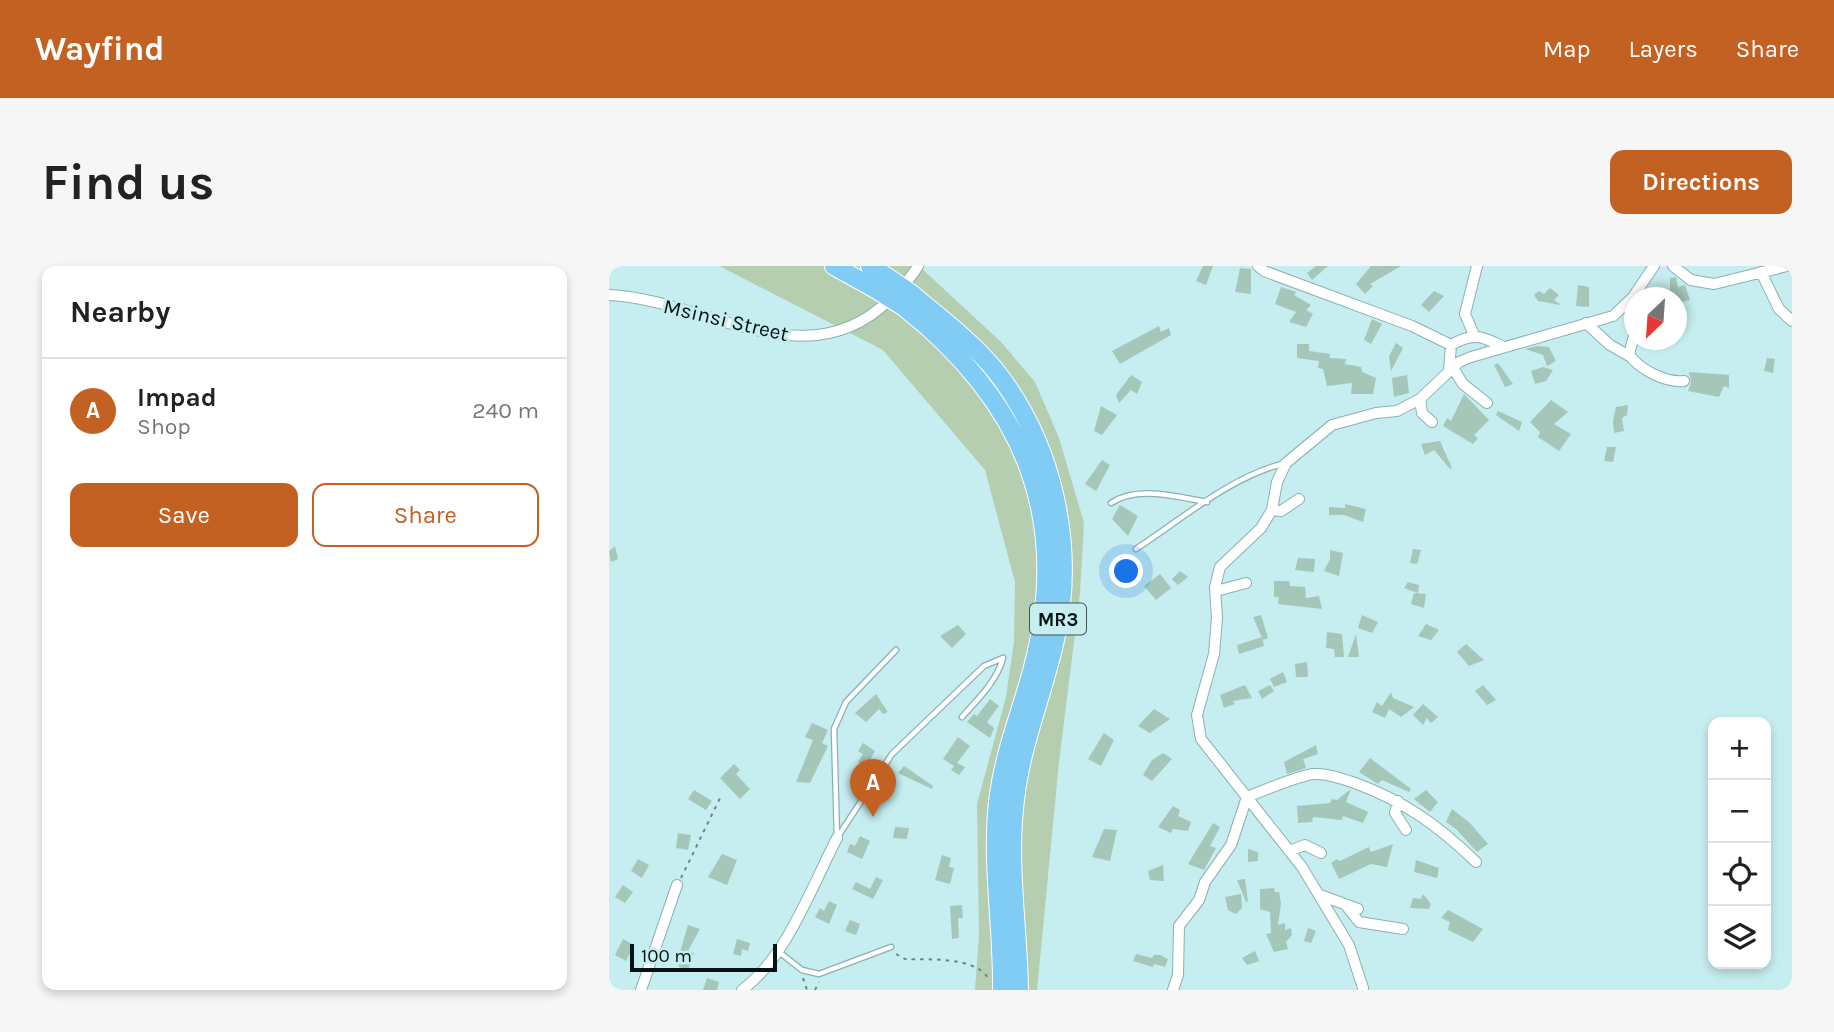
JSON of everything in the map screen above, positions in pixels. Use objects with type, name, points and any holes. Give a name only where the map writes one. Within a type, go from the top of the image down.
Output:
[{"type":"highway","name":"MR3","points":[[834,266],[882,284],[959,334],[993,368],[1022,407],[1041,445],[1061,537],[1062,587],[1055,639],[1026,745],[1010,844],[1019,990]]},
{"type":"highway","name":"MR3","points":[[870,266],[882,284]]},
{"type":"highway","name":"MR3","points":[[908,301],[984,384],[1008,419],[1036,482],[1044,521],[1047,588],[1042,622],[1032,670],[1007,751],[995,831],[996,989]]},
{"type":"street","name":"Msinsi Street","points":[[609,295],[795,337],[841,333],[879,310],[918,266]]},
{"type":"street","points":[[1258,266],[1264,271],[1456,342],[1474,335],[1504,347]]},
{"type":"street","points":[[1451,370],[1477,266]]},
{"type":"street","points":[[1643,287],[1654,266]]},
{"type":"street","points":[[1673,266],[1691,280],[1714,284],[1787,266]]},
{"type":"street","points":[[1761,272],[1779,309],[1792,321]]},
{"type":"street","points":[[1363,988],[1349,946],[1319,895],[1289,851],[1205,745],[1197,715],[1210,674],[1216,642],[1216,592],[1220,567],[1261,528],[1272,510],[1277,482],[1286,463],[1332,425],[1376,413],[1397,411],[1420,399],[1451,370],[1471,357],[1613,316],[1624,307]]},
{"type":"street","points":[[1465,314],[1474,335]]},
{"type":"street","points":[[1586,323],[1644,370],[1676,382],[1684,382]]},
{"type":"street","points":[[1630,350],[1631,357]]},
{"type":"street","points":[[1451,370],[1463,384],[1487,403]]},
{"type":"street","points":[[1420,399],[1422,413],[1432,422]]},
{"type":"street","points":[[1272,510],[1282,510],[1299,499]]},
{"type":"street","points":[[1216,592],[1246,583]]},
{"type":"street","points":[[1247,797],[1314,774],[1342,779],[1398,800],[1433,822],[1476,862]]},
{"type":"street","points":[[1173,990],[1178,975],[1179,926],[1199,901],[1205,882],[1231,845],[1247,797]]},
{"type":"street","points":[[1398,800],[1395,813],[1406,830]]},
{"type":"street","points":[[742,990],[757,977],[778,951],[837,838]]},
{"type":"street","points":[[1289,851],[1304,845],[1321,853]]},
{"type":"street","points":[[641,990],[677,885]]},
{"type":"street","points":[[1319,895],[1358,909]]},
{"type":"street","points":[[1345,904],[1359,922],[1403,929]]},
{"type":"lane","points":[[1136,549],[1264,468],[1286,463]]},
{"type":"lane","points":[[1111,503],[1119,497],[1146,493],[1208,502]]},
{"type":"lane","points":[[837,838],[834,729],[846,702],[896,650]]},
{"type":"lane","points":[[837,838],[892,754],[984,666],[1003,658],[1000,669],[988,687],[962,717]]},
{"type":"lane","points":[[778,951],[799,968],[811,974],[819,974],[891,947]]},
{"type":"path","points":[[677,885],[722,794]]},
{"type":"path","points":[[891,947],[905,959],[972,965],[983,970],[996,989]]},
{"type":"path","points":[[799,968],[807,990]]},
{"type":"green space","points":[[719,266],[919,266],[1001,342],[1035,382],[1059,438],[1084,523],[1080,593],[1059,762],[1037,990],[975,990],[979,936],[977,804],[1006,697],[1014,642],[1015,582],[985,470],[883,350]]},
{"type":"building","points":[[1203,266],[1213,266],[1206,285],[1196,281]]},
{"type":"building","points":[[1316,266],[1328,266],[1312,280],[1307,273]]},
{"type":"building","points":[[1371,266],[1401,266],[1370,284],[1373,286],[1365,294],[1356,284]]},
{"type":"building","points":[[1240,268],[1251,269],[1251,294],[1235,292]]},
{"type":"building","points":[[1676,277],[1678,287],[1670,287],[1670,278]]},
{"type":"building","points":[[1578,285],[1589,287],[1589,307],[1576,306]]},
{"type":"building","points":[[1281,287],[1296,292],[1294,295],[1311,305],[1306,310],[1313,314],[1306,327],[1289,322],[1296,312],[1275,304]]},
{"type":"building","points":[[1550,288],[1559,295],[1554,300],[1561,305],[1538,301],[1534,295],[1539,291],[1544,294]]},
{"type":"building","points":[[1434,291],[1444,296],[1429,312],[1421,305]]},
{"type":"building","points":[[1372,319],[1382,324],[1371,344],[1364,340]]},
{"type":"building","points":[[1159,326],[1161,332],[1169,328],[1171,335],[1120,364],[1112,351]]},
{"type":"building","points":[[1396,343],[1403,348],[1391,371],[1389,356]]},
{"type":"building","points":[[1297,344],[1309,344],[1309,351],[1330,354],[1329,358],[1346,359],[1345,364],[1361,367],[1362,372],[1376,378],[1373,394],[1351,394],[1352,383],[1327,386],[1323,369],[1318,368],[1319,361],[1297,358]]},
{"type":"building","points":[[1549,347],[1556,361],[1547,366],[1543,355],[1525,349]]},
{"type":"building","points":[[1767,358],[1775,359],[1773,373],[1764,371]]},
{"type":"building","points":[[1498,363],[1513,384],[1505,387],[1494,365]]},
{"type":"building","points":[[1543,367],[1553,370],[1546,381],[1535,384],[1531,371]]},
{"type":"building","points":[[1689,372],[1729,375],[1729,388],[1724,386],[1719,397],[1688,391],[1691,382]]},
{"type":"building","points":[[1131,375],[1142,382],[1137,394],[1131,390],[1119,403],[1116,395]]},
{"type":"building","points":[[1407,375],[1409,393],[1394,397],[1392,378]]},
{"type":"building","points":[[1464,394],[1489,420],[1474,435],[1478,438],[1473,444],[1443,426],[1447,418],[1451,421]]},
{"type":"building","points":[[1551,400],[1568,412],[1554,424],[1571,434],[1559,451],[1538,437],[1540,432],[1530,422]]},
{"type":"building","points":[[1628,405],[1627,415],[1622,418],[1624,431],[1614,433],[1616,407]]},
{"type":"building","points":[[1101,406],[1117,415],[1102,435],[1094,431]]},
{"type":"building","points":[[1498,411],[1522,422],[1519,431],[1496,415]]},
{"type":"building","points":[[1440,441],[1452,468],[1450,469],[1434,450],[1425,455],[1421,444]]},
{"type":"building","points":[[1607,447],[1616,447],[1613,462],[1604,461]]},
{"type":"building","points":[[1102,460],[1110,465],[1096,491],[1085,484]]},
{"type":"building","points":[[1345,504],[1366,509],[1363,522],[1344,515],[1329,515],[1329,507],[1345,508]]},
{"type":"building","points":[[1120,505],[1138,516],[1128,536],[1112,519]]},
{"type":"building","points":[[615,546],[618,559],[611,562],[609,551]]},
{"type":"building","points":[[1413,549],[1421,550],[1417,564],[1410,563]]},
{"type":"building","points":[[1330,550],[1343,553],[1339,576],[1324,571],[1330,559]]},
{"type":"building","points":[[1298,558],[1315,559],[1314,572],[1295,570]]},
{"type":"building","points":[[1180,571],[1188,577],[1178,585],[1172,579]]},
{"type":"building","points":[[1160,574],[1171,588],[1156,600],[1144,586]]},
{"type":"building","points":[[1274,581],[1289,581],[1290,586],[1305,587],[1306,598],[1319,596],[1322,609],[1278,604],[1279,597],[1274,597]]},
{"type":"building","points":[[1408,582],[1419,585],[1418,593],[1404,588]]},
{"type":"building","points":[[1414,593],[1426,594],[1424,608],[1411,604]]},
{"type":"building","points":[[1261,615],[1268,638],[1263,640],[1253,617]]},
{"type":"building","points":[[1362,615],[1378,622],[1372,633],[1358,628]]},
{"type":"building","points":[[1426,624],[1439,630],[1431,640],[1418,636]]},
{"type":"building","points":[[958,625],[966,634],[952,648],[940,636]]},
{"type":"building","points":[[1327,632],[1342,634],[1344,657],[1335,657],[1334,649],[1326,648]]},
{"type":"building","points":[[1356,634],[1359,657],[1348,657]]},
{"type":"building","points":[[1262,637],[1264,646],[1239,654],[1237,645]]},
{"type":"building","points":[[1466,644],[1484,660],[1469,666],[1457,652]]},
{"type":"building","points":[[1307,662],[1308,677],[1296,677],[1295,664]]},
{"type":"building","points":[[1283,672],[1287,682],[1274,687],[1270,679]]},
{"type":"building","points":[[1245,685],[1252,698],[1233,701],[1235,704],[1224,708],[1220,695]]},
{"type":"building","points":[[1270,685],[1274,691],[1262,699],[1258,691]]},
{"type":"building","points":[[1483,685],[1496,700],[1487,705],[1475,691]]},
{"type":"building","points":[[1391,692],[1393,698],[1414,707],[1401,717],[1389,709],[1385,718],[1372,712],[1377,702],[1382,706]]},
{"type":"building","points":[[876,694],[888,712],[883,714],[879,709],[866,722],[855,713]]},
{"type":"building","points":[[990,699],[999,706],[987,722],[994,728],[990,738],[967,722],[974,714],[977,716]]},
{"type":"building","points":[[1423,704],[1438,717],[1431,723],[1427,718],[1423,725],[1413,715]]},
{"type":"building","points":[[1154,709],[1170,719],[1150,733],[1138,726]]},
{"type":"building","points":[[812,723],[828,730],[822,743],[828,746],[810,783],[796,782],[813,740],[805,737]]},
{"type":"building","points":[[1104,733],[1114,740],[1101,766],[1088,759]]},
{"type":"building","points":[[958,737],[970,746],[957,763],[965,767],[959,775],[951,770],[954,766],[943,759]]},
{"type":"building","points":[[863,743],[875,751],[866,767],[858,762],[863,754],[858,751]]},
{"type":"building","points":[[1316,745],[1318,754],[1303,759],[1306,768],[1287,774],[1284,762]]},
{"type":"building","points":[[1163,753],[1172,759],[1152,781],[1143,775],[1152,760]]},
{"type":"building","points":[[1370,758],[1411,789],[1409,792],[1382,780],[1378,784],[1359,772]]},
{"type":"building","points":[[734,764],[740,770],[736,774],[750,789],[740,799],[720,778]]},
{"type":"building","points":[[904,766],[933,786],[932,789],[898,773]]},
{"type":"building","points":[[1351,789],[1346,802],[1368,812],[1363,823],[1343,816],[1342,820],[1313,817],[1312,822],[1298,823],[1297,806],[1330,803],[1332,799],[1337,800]]},
{"type":"building","points":[[694,790],[712,801],[706,810],[688,799]]},
{"type":"building","points":[[1426,790],[1438,802],[1430,812],[1414,799]]},
{"type":"building","points":[[1173,806],[1180,810],[1178,816],[1191,822],[1188,831],[1173,829],[1171,833],[1158,827]]},
{"type":"building","points":[[1452,809],[1470,823],[1488,844],[1477,852],[1446,822]]},
{"type":"building","points":[[1213,823],[1220,827],[1210,846],[1216,848],[1204,870],[1188,864]]},
{"type":"building","points":[[895,827],[909,828],[907,839],[893,838]]},
{"type":"building","points":[[1104,829],[1117,830],[1110,861],[1092,857]]},
{"type":"building","points":[[678,833],[691,835],[688,850],[676,848]]},
{"type":"building","points":[[860,836],[870,841],[862,859],[847,852],[850,844],[855,846]]},
{"type":"building","points":[[1393,844],[1387,867],[1371,864],[1339,879],[1331,863],[1369,847],[1371,852]]},
{"type":"building","points":[[1248,849],[1258,852],[1258,861],[1248,862]]},
{"type":"building","points":[[722,854],[737,860],[727,885],[708,877]]},
{"type":"building","points":[[942,855],[951,858],[949,867],[954,868],[950,884],[935,880]]},
{"type":"building","points":[[638,859],[649,865],[642,878],[631,871]]},
{"type":"building","points":[[1416,860],[1439,868],[1437,878],[1414,872]]},
{"type":"building","points":[[1163,865],[1164,881],[1150,880],[1148,871]]},
{"type":"building","points":[[876,877],[883,880],[873,899],[852,889],[856,882],[870,889]]},
{"type":"building","points":[[1245,879],[1248,901],[1246,902],[1237,880]]},
{"type":"building","points":[[623,885],[633,892],[625,903],[615,897]]},
{"type":"building","points":[[1274,888],[1275,892],[1279,892],[1281,903],[1278,925],[1285,923],[1285,930],[1291,928],[1292,935],[1286,942],[1288,949],[1274,952],[1266,934],[1271,933],[1270,912],[1260,909],[1260,889]]},
{"type":"building","points":[[1241,894],[1242,908],[1236,914],[1228,910],[1225,897]]},
{"type":"building","points":[[1423,894],[1431,904],[1429,909],[1410,908],[1413,898],[1421,899]]},
{"type":"building","points":[[829,901],[837,905],[829,924],[815,917],[820,908],[824,911]]},
{"type":"building","points":[[962,905],[963,918],[958,918],[959,938],[952,939],[950,906]]},
{"type":"building","points":[[1448,910],[1483,929],[1473,942],[1448,930],[1450,922],[1441,918]]},
{"type":"building","points":[[850,920],[860,924],[856,935],[845,931]]},
{"type":"building","points":[[688,925],[700,929],[688,951],[694,953],[688,970],[679,967],[677,962]]},
{"type":"building","points":[[1308,928],[1316,931],[1311,943],[1304,941]]},
{"type":"building","points":[[623,939],[634,945],[626,961],[615,955]]},
{"type":"building","points":[[737,939],[750,943],[748,951],[742,949],[741,956],[733,954]]},
{"type":"building","points":[[1255,951],[1259,961],[1247,965],[1242,958]]},
{"type":"building","points":[[1136,954],[1152,958],[1154,955],[1160,955],[1168,959],[1165,967],[1154,964],[1153,967],[1133,961]]},
{"type":"building","points":[[707,978],[719,982],[717,990],[703,990]]},
{"type":"place","name":"Impad","points":[[873,817]]}]
